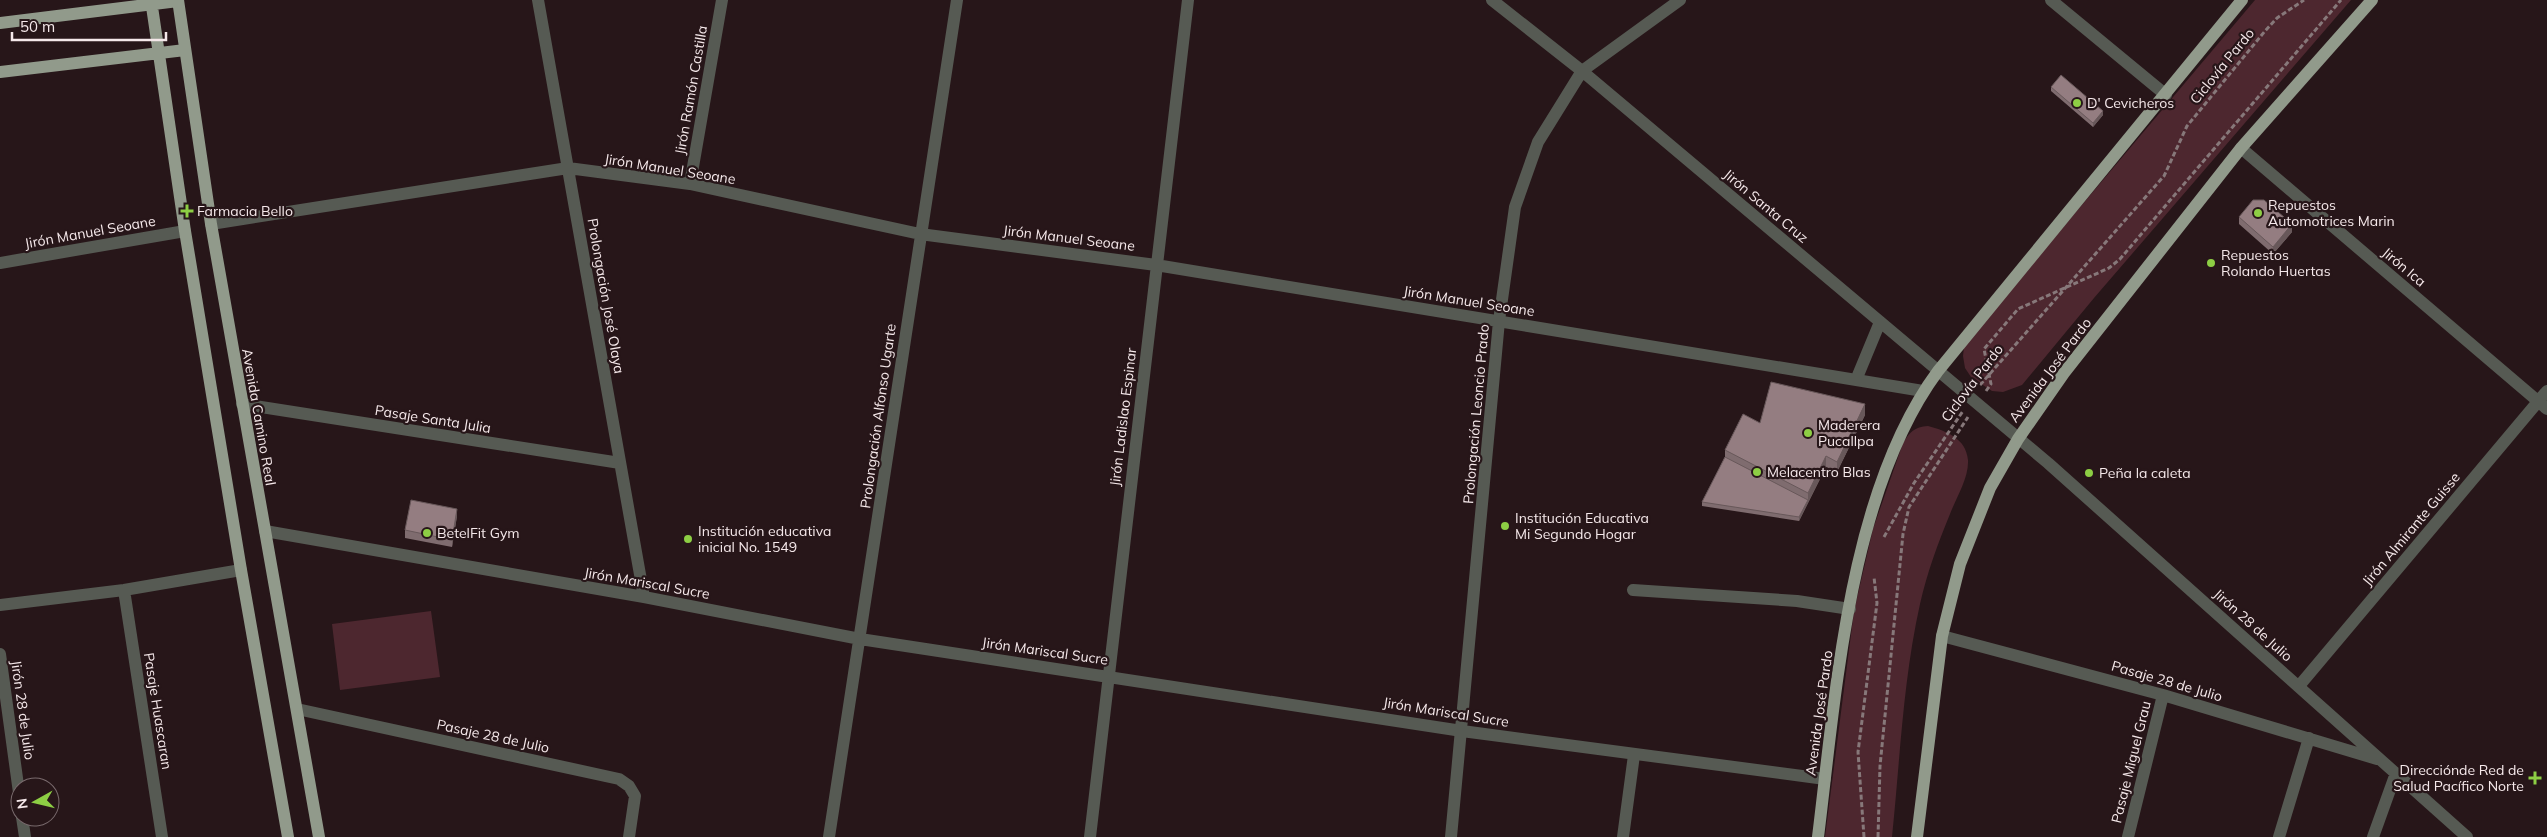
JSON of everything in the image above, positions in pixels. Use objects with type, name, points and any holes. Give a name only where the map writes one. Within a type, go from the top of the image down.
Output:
[{"type":"main road","points":[[0,23],[178,0]]},
{"type":"main road","name":"Avenida Camino Real","points":[[178,0],[211,224],[319,837]]},
{"type":"main road","name":"Avenida José Pardo","points":[[1818,837],[1850,609],[1868,524],[1891,452],[1923,391],[1938,371],[2242,0]]},
{"type":"main road","name":"Avenida José Pardo","points":[[1917,837],[1942,636],[1960,564],[1990,488],[2018,439],[2064,373],[2241,148],[2372,0]]},
{"type":"main road","points":[[151,2],[185,231],[241,570],[288,837]]},
{"type":"main road","points":[[0,72],[185,50]]},
{"type":"street","name":"Prolongación José Olaya","points":[[538,0],[644,597]]},
{"type":"street","name":"Jirón Ramón Castilla","points":[[690,184],[722,0]]},
{"type":"street","name":"Prolongación Alfonso Ugarte","points":[[829,837],[957,0]]},
{"type":"street","name":"Jirón Ladislao Espinar","points":[[1090,837],[1188,0]]},
{"type":"street","name":"Jirón Santa Cruz","points":[[1492,0],[1582,71],[2018,439]]},
{"type":"street","name":"Prolongación Leoncio Prado","points":[[1451,837],[1499,321],[1515,208],[1538,142],[1582,71],[1680,0]]},
{"type":"street","points":[[2051,0],[2166,95]]},
{"type":"street","name":"Jirón Ica","points":[[2241,148],[2542,405]]},
{"type":"street","name":"Jirón Manuel Seoane","points":[[211,224],[568,168],[690,184],[920,234],[1156,265],[1923,391]]},
{"type":"street","name":"Jirón Manuel Seoane","points":[[0,263],[185,231]]},
{"type":"street","points":[[1856,380],[1880,322]]},
{"type":"street","name":"Jirón Almirante Guisse","points":[[2299,686],[2542,405],[2547,391]]},
{"type":"street","name":"Pasaje Santa Julia","points":[[242,404],[620,463]]},
{"type":"street","name":"Jirón 28 de Julio","points":[[2018,439],[2048,463],[2466,837]]},
{"type":"street","name":"Jirón Mariscal Sucre","points":[[265,531],[644,597],[860,639],[1634,755],[1825,778]]},
{"type":"street","points":[[0,605],[124,590],[241,570]]},
{"type":"street","name":"Pasaje Huascaran","points":[[124,590],[162,837]]},
{"type":"street","points":[[1633,590],[1797,601],[1850,609]]},
{"type":"street","name":"Pasaje 28 de Julio","points":[[1942,636],[2163,695],[2382,760]]},
{"type":"street","name":"Jirón 28 de Julio","points":[[0,654],[3,695],[16,777]]},
{"type":"street","name":"Pasaje Miguel Grau","points":[[2128,837],[2163,695]]},
{"type":"street","name":"Pasaje 28 de Julio","points":[[297,709],[619,779],[629,786],[635,796],[629,837]]},
{"type":"street","points":[[2279,837],[2309,738]]},
{"type":"street","points":[[1623,837],[1634,755]]},
{"type":"street","points":[[2373,837],[2396,773]]},
{"type":"path","name":"Ciclovía Pardo","points":[[1882,542],[1914,483],[1988,374],[2164,176],[2170,167],[2187,126],[2265,31],[2278,18],[2304,0]]},
{"type":"path","points":[[1864,837],[1858,752],[1877,603],[1875,571]]},
{"type":"shaded area","points":[[2255,0],[2351,0],[2094,298],[2022,385],[2003,392],[1992,391],[1971,377],[1965,368],[1963,356],[1964,347],[1972,335]]},
{"type":"shaded area","points":[[1928,426],[1942,430],[1959,441],[1966,452],[1968,467],[1933,558],[1914,633],[1906,691],[1892,837],[1825,837],[1854,611],[1873,529],[1903,443],[1913,431]]},
{"type":"shaded area","points":[[431,611],[440,677],[340,690],[332,624]]},
{"type":"building","name":"D' Cevicheros","points":[[2061,75],[2103,111],[2093,123],[2051,87]]},
{"type":"building","points":[[2253,200],[2264,200],[2292,224],[2273,247],[2239,217]]},
{"type":"building","points":[[1771,382],[1865,404],[1837,462],[1826,456],[1808,493],[1725,450],[1743,414],[1760,423]]},
{"type":"building","points":[[1725,457],[1808,500],[1799,517],[1702,502]]},
{"type":"building","points":[[411,500],[457,509],[452,540],[405,530]]},
{"type":"place","name":"D' Cevicheros","points":[[2077,103]]},
{"type":"place","name":"Farmacia Bello","points":[[187,211]]},
{"type":"place","name":"Repuestos Automotrices Marin","points":[[2258,213]]},
{"type":"place","name":"Repuestos Rolando Huertas","points":[[2211,263]]},
{"type":"place","name":"Maderera Pucallpa","points":[[1808,433]]},
{"type":"place","name":"Melacentro Blas","points":[[1757,472]]},
{"type":"place","name":"Peña la caleta","points":[[2089,473]]},
{"type":"place","name":"Institución Educativa Mi Segundo Hogar","points":[[1505,526]]},
{"type":"place","name":"BetelFit Gym","points":[[427,533]]},
{"type":"place","name":"Institución educativa inicial No. 1549","points":[[688,539]]},
{"type":"place","name":"Direcciónde Red de Salud Pacífico Norte","points":[[2535,778]]}]
